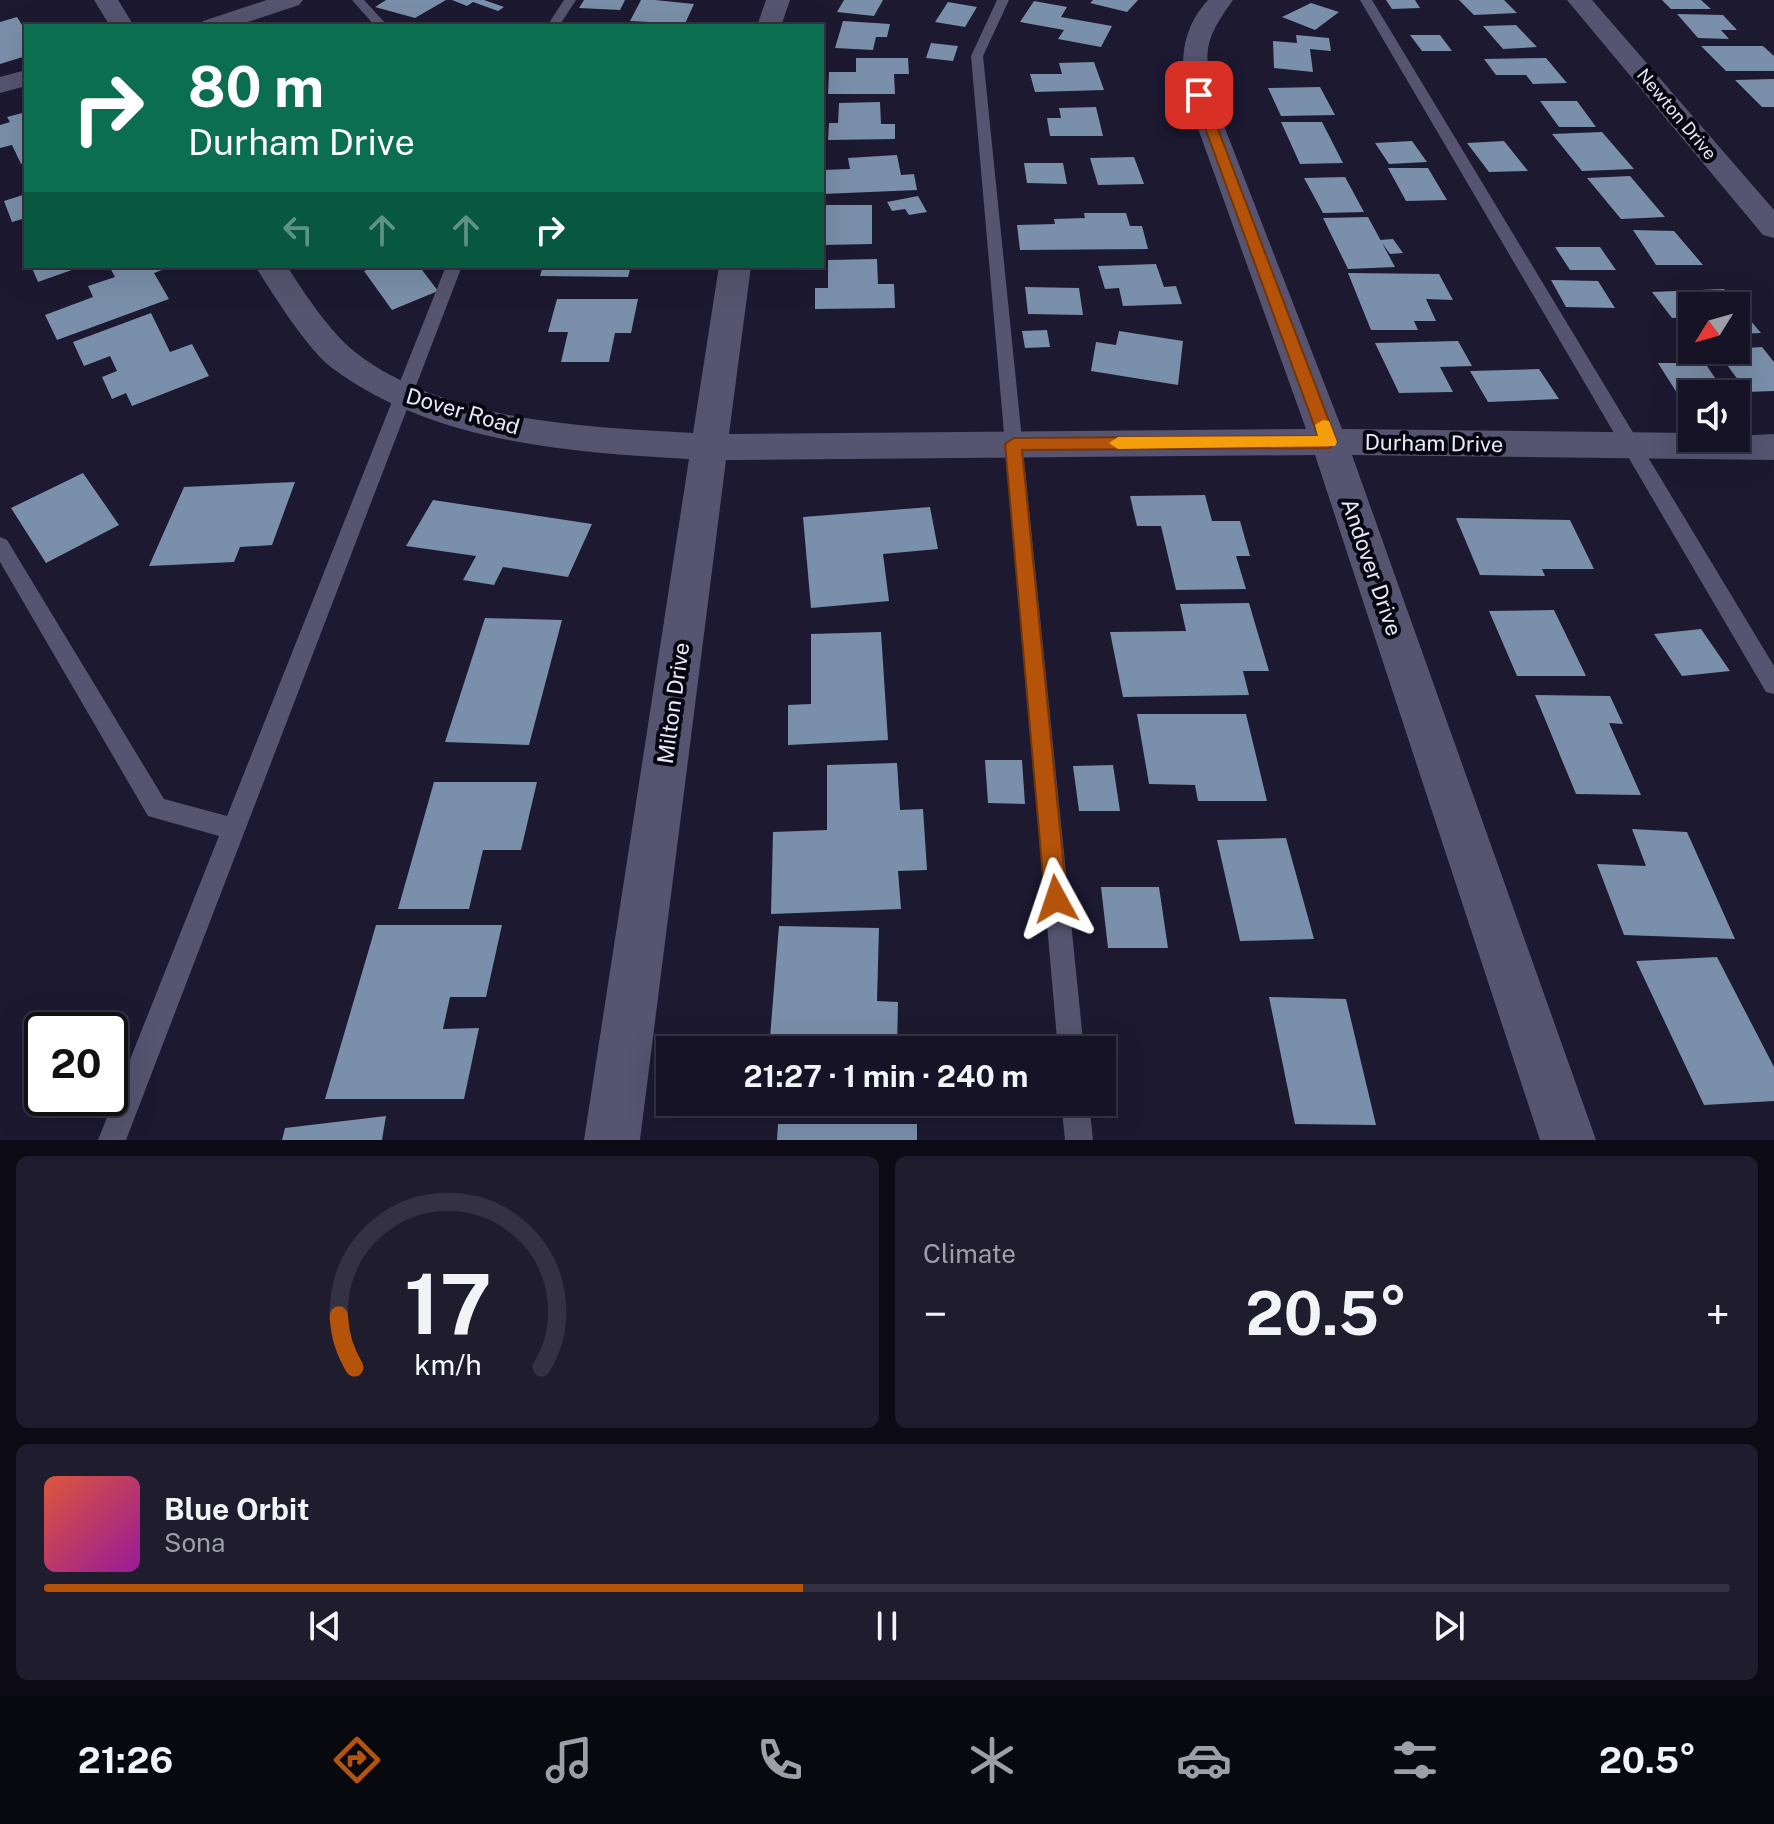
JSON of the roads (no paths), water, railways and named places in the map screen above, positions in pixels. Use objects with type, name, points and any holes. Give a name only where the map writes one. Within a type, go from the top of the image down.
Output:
[{"type":"street","points":[[106,0],[121,24]]},
{"type":"street","points":[[218,24],[291,0]]},
{"type":"street","points":[[770,24],[778,0]]},
{"type":"street","name":"Andover Drive","points":[[1221,0],[1208,13],[1197,35],[1193,63],[1199,95],[1329,442],[1568,1140]]},
{"type":"street","name":"Newton Drive","points":[[1579,0],[1774,229]]},
{"type":"street","points":[[0,85],[24,79]]},
{"type":"street","name":"Dover Road","points":[[272,268],[293,301],[342,359],[403,396],[485,422],[584,440],[709,447]]},
{"type":"street","name":"Milton Drive","points":[[612,1140],[735,268]]},
{"type":"street","name":"Durham Drive","points":[[709,447],[1329,442],[1774,447]]},
{"type":"lane","points":[[358,0],[380,24]]},
{"type":"lane","points":[[554,24],[570,0]]},
{"type":"lane","points":[[1003,0],[977,56],[1070,1036]]},
{"type":"lane","points":[[1366,0],[1634,445],[1774,685]]},
{"type":"lane","points":[[112,1140],[453,268]]},
{"type":"lane","points":[[0,545],[156,808],[232,829]]},
{"type":"lane","points":[[1076,1116],[1079,1140]]}]
